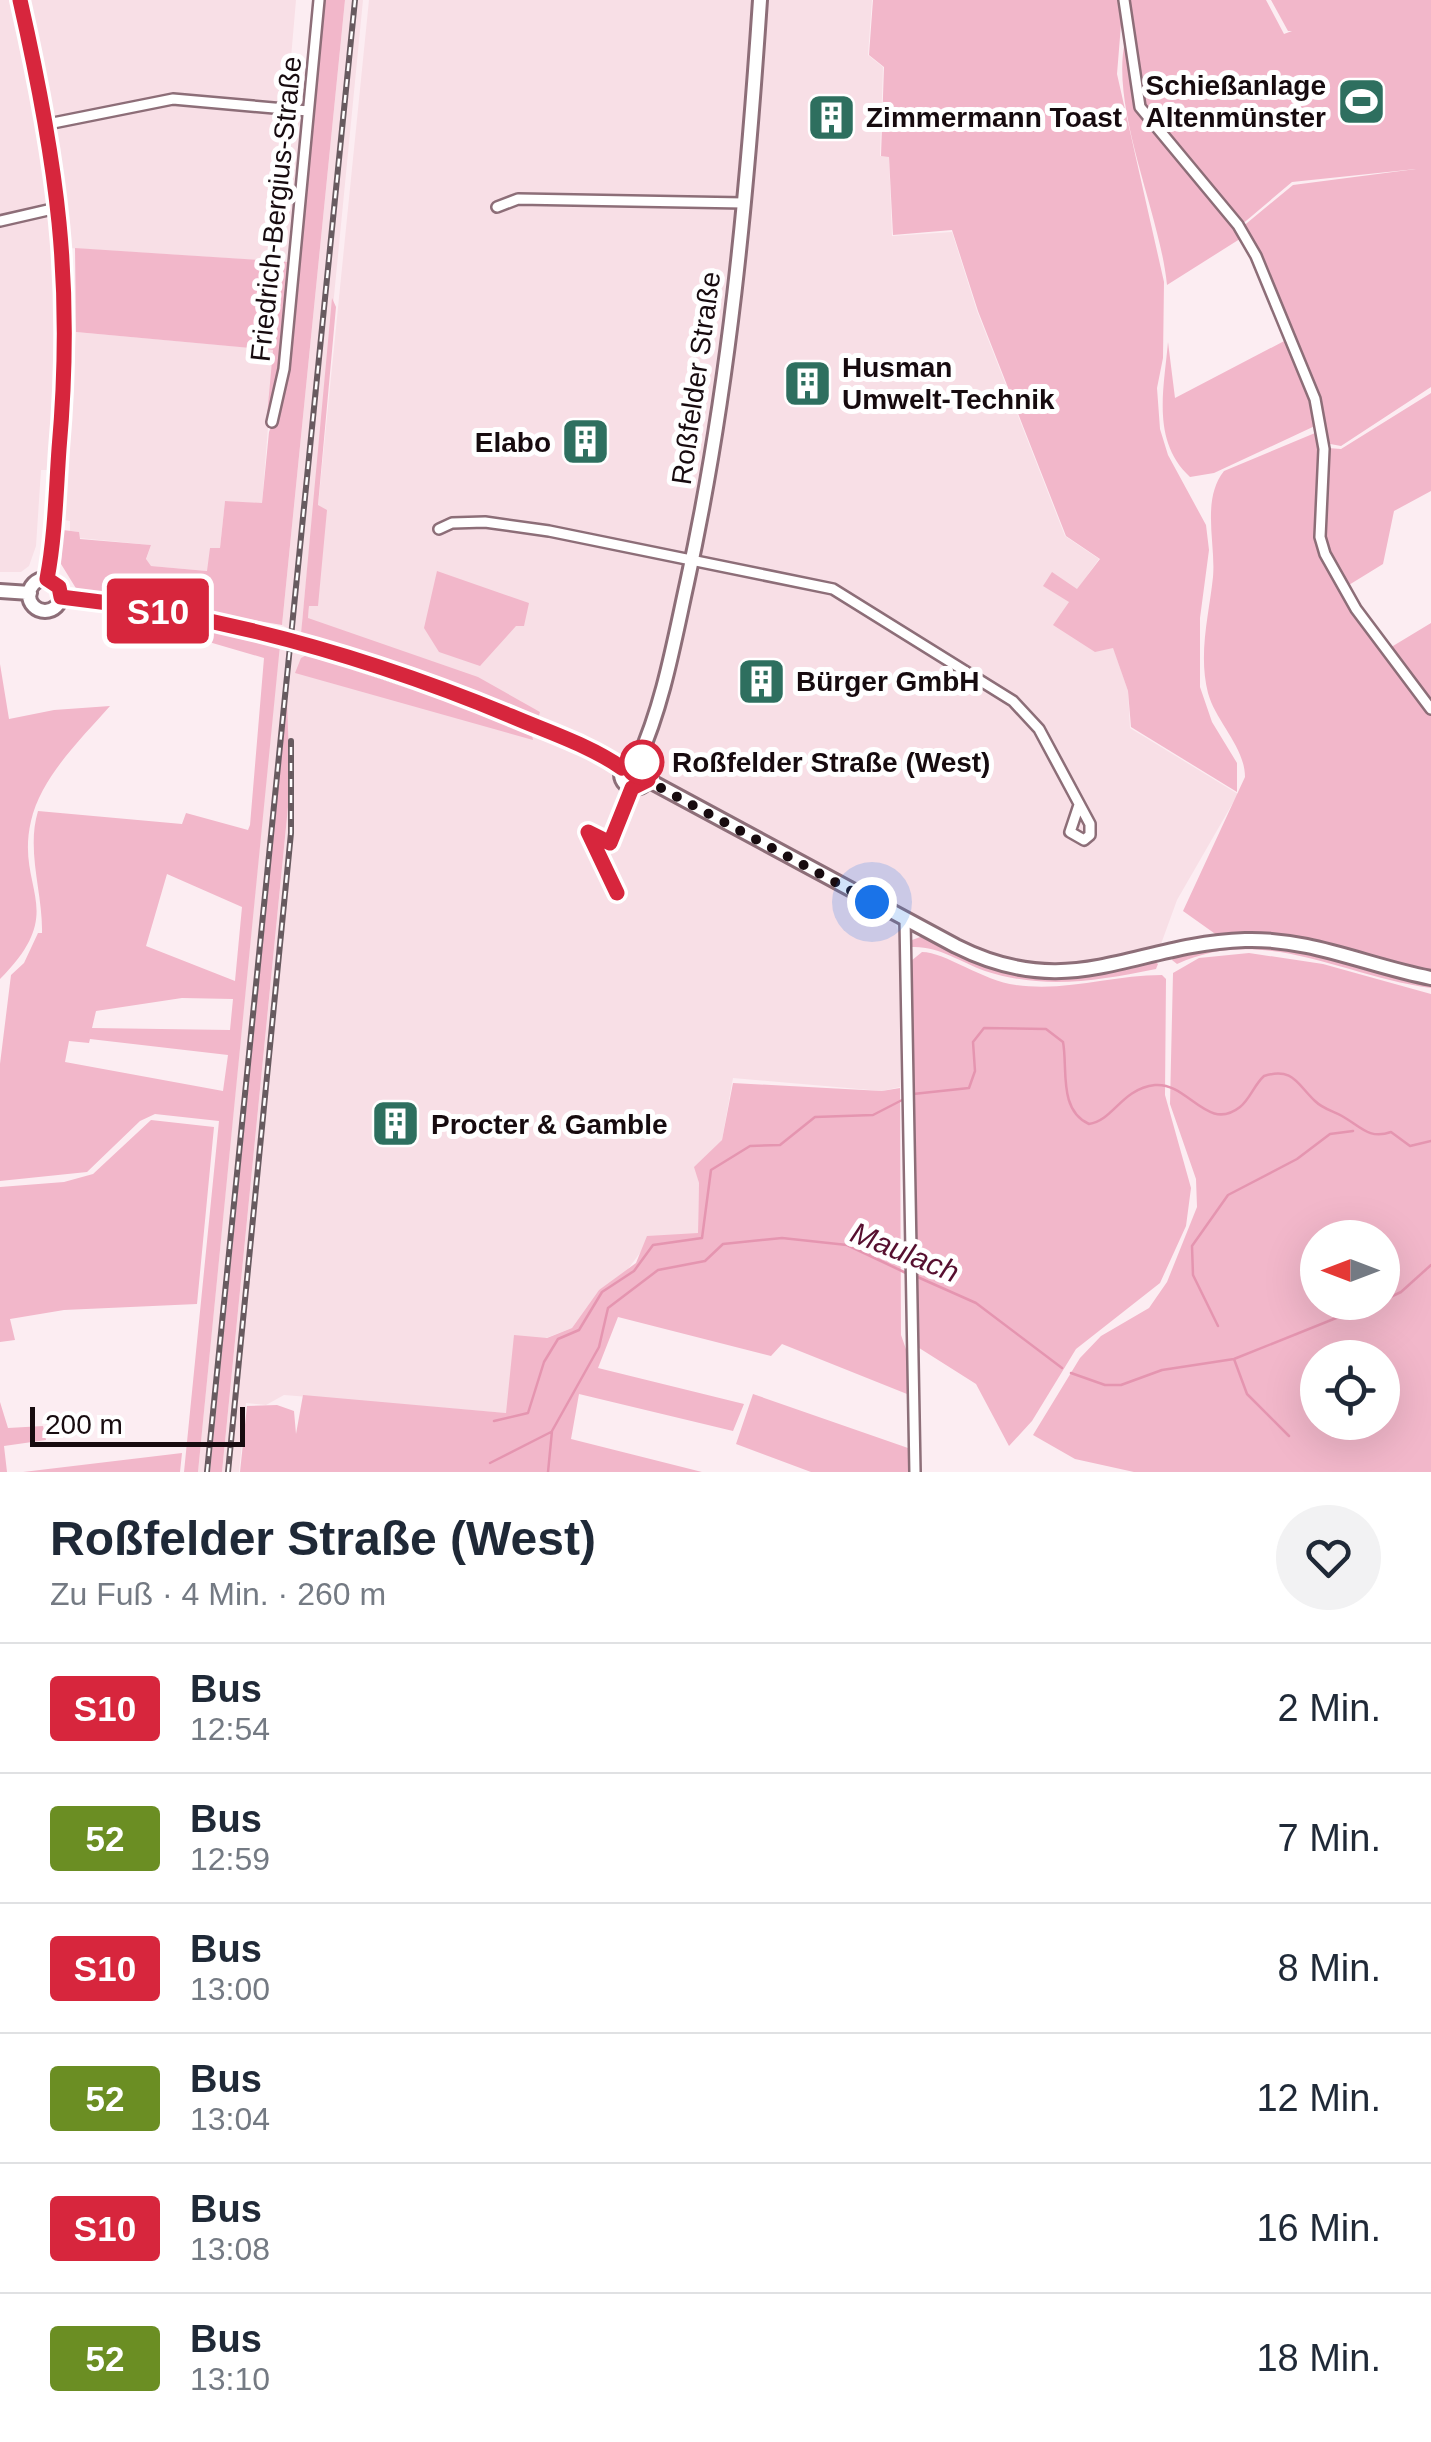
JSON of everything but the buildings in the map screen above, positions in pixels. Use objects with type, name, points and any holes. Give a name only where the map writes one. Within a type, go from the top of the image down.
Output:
[{"type":"main road","name":"Roßfelder Straße","points":[[638,760],[666,673],[692,560],[732,323],[760,0]]},
{"type":"main road","points":[[30,594],[37,581],[47,579],[59,587],[61,597]]},
{"type":"main road","points":[[0,591],[30,594]]},
{"type":"main road","points":[[30,594],[36,608],[46,610],[61,597],[112,602],[311,646],[467,698],[578,744],[622,768]]},
{"type":"main road","points":[[622,768],[638,760],[646,765],[648,780]]},
{"type":"main road","points":[[622,768],[623,782],[632,788],[648,780]]},
{"type":"main road","points":[[648,780],[970,953],[1028,970],[1085,972],[1169,951],[1244,940],[1319,947],[1431,978]]},
{"type":"street","points":[[20,0],[48,124],[60,206],[67,360],[47,579]]},
{"type":"street","name":"Friedrich-Bergius-Straße","points":[[272,422],[284,368],[319,0]]},
{"type":"street","points":[[1124,0],[1140,108],[1238,225],[1256,256],[1314,399],[1324,449],[1320,537],[1324,554],[1356,609],[1431,710]]},
{"type":"street","points":[[48,124],[173,99],[308,111]]},
{"type":"street","points":[[498,206],[518,200],[744,203]]},
{"type":"street","points":[[0,221],[60,206]]},
{"type":"street","points":[[439,529],[452,522],[485,522],[832,589],[933,649],[1024,712],[1039,729],[1079,805]]},
{"type":"street","points":[[905,920],[915,1472]]},
{"type":"shaded area","points":[[0,0],[296,0],[289,81],[304,106],[289,262],[53,247],[55,353],[48,470],[41,470],[36,546],[29,566],[21,572],[0,572]]},
{"type":"shaded area","points":[[323,0],[345,0],[282,625],[77,590],[61,564],[63,530],[79,532],[80,539],[151,545],[146,559],[151,566],[207,571],[210,548],[220,548],[225,501],[262,503],[269,432],[277,413]]},
{"type":"shaded area","points":[[345,0],[363,0],[302,623],[308,618],[309,606],[317,606],[318,506],[369,0],[872,0],[868,55],[883,67],[880,156],[889,156],[892,236],[952,232],[977,311],[1065,536],[1099,559],[1077,590],[1054,574],[1113,647],[1128,691],[1130,728],[1238,794],[1177,900],[1161,944],[1079,964],[1023,961],[963,945],[663,781],[628,776],[892,918],[900,934],[900,1087],[882,1091],[733,1078],[722,1140],[695,1167],[699,1183],[698,1233],[643,1249],[622,1277],[599,1290],[572,1328],[546,1338],[506,1413],[284,1395],[266,1405],[246,1403],[239,1472],[222,1472],[290,788],[286,712],[210,1472],[198,1472],[279,649],[292,653],[299,635],[282,625]]},
{"type":"shaded area","points":[[873,0],[1123,0],[1117,74],[1164,282],[1163,358],[1157,388],[1160,429],[1168,455],[1206,525],[1209,550],[1200,618],[1200,687],[1212,722],[1237,763],[1237,792],[1131,727],[1128,691],[1113,648],[1095,652],[1053,625],[1069,602],[1043,586],[1052,572],[1077,589],[1100,559],[1066,536],[978,311],[952,230],[893,235],[889,157],[881,156],[884,67],[869,55]]},
{"type":"shaded area","points":[[1127,0],[1266,0],[1284,34],[1292,31],[1288,31],[1271,0],[1431,0],[1431,387],[1341,446],[1325,443],[1247,229],[1241,228],[1293,185],[1416,169],[1292,182],[1240,226],[1143,107]]},
{"type":"shaded area","points":[[1125,41],[1140,111],[1243,237],[1167,285],[1124,98]]},
{"type":"shaded area","points":[[75,248],[289,262],[276,395],[267,416],[273,350],[76,332]]},
{"type":"shaded area","points":[[332,298],[336,307],[318,505],[327,510],[318,606],[309,606],[308,618],[478,677],[540,712],[538,719],[385,658],[301,634]]},
{"type":"shaded area","points":[[76,332],[274,350],[262,504],[225,501],[220,548],[208,571],[150,566],[146,560],[151,545],[79,538],[79,532],[70,531],[70,521],[64,520]]},
{"type":"shaded area","points":[[1288,339],[1312,396],[1317,425],[1214,473],[1190,477],[1178,463],[1165,431],[1163,396],[1168,342],[1175,398]]},
{"type":"shaded area","points":[[1431,393],[1431,491],[1394,511],[1383,564],[1344,588],[1322,537],[1328,448],[1341,449]]},
{"type":"shaded area","points":[[1315,433],[1321,444],[1318,543],[1431,715],[1431,973],[1352,952],[1221,938],[1183,911],[1245,777],[1240,755],[1212,704],[1205,678],[1205,635],[1213,577],[1213,495],[1224,471]]},
{"type":"shaded area","points":[[437,571],[529,603],[524,626],[516,626],[480,666],[439,652],[424,628]]},
{"type":"shaded area","points":[[121,609],[280,645],[198,1472],[184,1472],[219,1121],[155,1114],[140,1121],[87,1172],[0,1181],[0,1064],[11,975],[24,963],[38,933],[42,933],[34,857],[38,811],[182,824],[186,813],[248,830],[250,825],[264,658],[120,616]],"holes":[[[167,874],[242,907],[235,981],[146,946]],[[182,998],[233,999],[230,1030],[92,1028],[96,1011]],[[90,1039],[228,1055],[223,1091],[65,1062],[69,1041],[89,1043]]]},
{"type":"shaded area","points":[[1431,623],[1431,709],[1388,649]]},
{"type":"shaded area","points":[[312,652],[411,683],[532,735],[533,740],[295,673],[301,658]]},
{"type":"shaded area","points":[[0,664],[9,719],[54,710],[110,706],[63,759],[36,805],[28,845],[36,916],[21,955],[0,979]]},
{"type":"shaded area","points":[[287,700],[290,787],[222,1472],[210,1472]]},
{"type":"shaded area","points":[[923,936],[983,964],[1023,975],[1060,978],[1153,960],[1158,964],[1156,969],[1092,980],[1028,980],[985,971],[931,949],[912,947],[912,940]]},
{"type":"shaded area","points":[[1255,944],[1315,952],[1431,983],[1431,988],[1273,951],[1241,949],[1209,953],[1177,964],[1172,960],[1176,953]]},
{"type":"shaded area","points":[[922,952],[1016,985],[1053,986],[1162,975],[1166,979],[1165,1095],[1191,1188],[1186,1226],[1160,1283],[1076,1349],[1032,1421],[1009,1446],[976,1384],[916,1346],[911,961]]},
{"type":"shaded area","points":[[1249,953],[1323,964],[1431,994],[1431,1472],[1134,1472],[1075,1459],[1033,1435],[1080,1358],[1101,1336],[1149,1308],[1167,1282],[1197,1207],[1196,1179],[1170,1104],[1173,973],[1199,958]]},
{"type":"shaded area","points":[[733,1083],[882,1091],[900,1088],[901,1335],[907,1352],[907,1394],[782,1344],[771,1356],[618,1317],[598,1368],[744,1404],[733,1431],[579,1394],[571,1439],[702,1472],[240,1472],[247,1406],[277,1405],[294,1411],[296,1434],[303,1395],[506,1413],[514,1335],[547,1338],[572,1328],[599,1290],[636,1263],[647,1236],[698,1233],[699,1183],[694,1167],[722,1140]]},
{"type":"shaded area","points":[[151,1120],[214,1127],[197,1304],[64,1310],[10,1319],[15,1340],[0,1342],[0,1187],[64,1182],[93,1174]]},
{"type":"shaded area","points":[[753,1394],[908,1448],[908,1472],[811,1472],[736,1444]]},
{"type":"shaded area","points":[[0,1402],[8,1428],[43,1426],[46,1440],[4,1446],[7,1472],[0,1472]]},
{"type":"shaded area","points":[[182,1453],[180,1472],[23,1472]]},
{"type":"waterway","points":[[913,1094],[969,1088],[975,1071],[973,1042],[984,1028],[1046,1029],[1063,1042],[1068,1099],[1079,1118],[1089,1124],[1105,1117],[1134,1092],[1155,1085],[1178,1091],[1207,1111],[1228,1113],[1243,1104],[1264,1076],[1282,1074],[1294,1079],[1321,1106],[1365,1131],[1391,1132],[1410,1146],[1431,1141]]},
{"type":"waterway","points":[[494,1421],[528,1413],[544,1362],[558,1339],[579,1330],[602,1292],[634,1271],[653,1245],[702,1238],[711,1170],[750,1146],[780,1145],[815,1117],[873,1115],[906,1098]]},
{"type":"waterway","points":[[1218,1326],[1193,1275],[1192,1246],[1228,1195],[1297,1159],[1330,1134],[1353,1131]]},
{"type":"waterway","name":"Maulach","points":[[548,1472],[552,1431],[599,1347],[608,1308],[658,1270],[705,1261],[723,1244],[782,1238],[847,1245],[906,1273]]},
{"type":"waterway","name":"Maulach","points":[[1400,1292],[1431,1265]]},
{"type":"waterway","name":"Maulach","points":[[913,1275],[976,1303],[1062,1368]]},
{"type":"waterway","name":"Maulach","points":[[1071,1373],[1105,1385],[1121,1385],[1162,1370],[1234,1359],[1331,1320]]},
{"type":"waterway","points":[[1234,1359],[1247,1394],[1289,1436]]},
{"type":"waterway","points":[[490,1463],[551,1432]]},
{"type":"railway","points":[[207,1472],[355,0]]},
{"type":"railway","points":[[228,1472],[291,833],[291,741]]},
{"type":"bus line","name":"S10","points":[[20,0],[48,124],[65,264],[66,371],[47,579],[56,583],[61,597],[202,619],[376,666],[578,744],[622,768],[631,760],[643,762],[650,776],[644,785],[632,788],[610,843],[588,832],[617,893]]},
{"type":"place","name":"Schießanlage Altenmünster","points":[[1361,101]]},
{"type":"place","name":"Zimmermann Toast","points":[[831,117]]},
{"type":"place","name":"Husman Umwelt-Technik","points":[[807,383]]},
{"type":"place","name":"Elabo","points":[[586,442]]},
{"type":"place","name":"Bürger GmbH","points":[[761,681]]},
{"type":"place","name":"Roßfelder Straße (West)","points":[[642,762]]},
{"type":"place","name":"Procter & Gamble","points":[[396,1124]]},
{"type":"route","points":[[642,762],[649,770],[648,780],[659,787],[872,902]]}]
